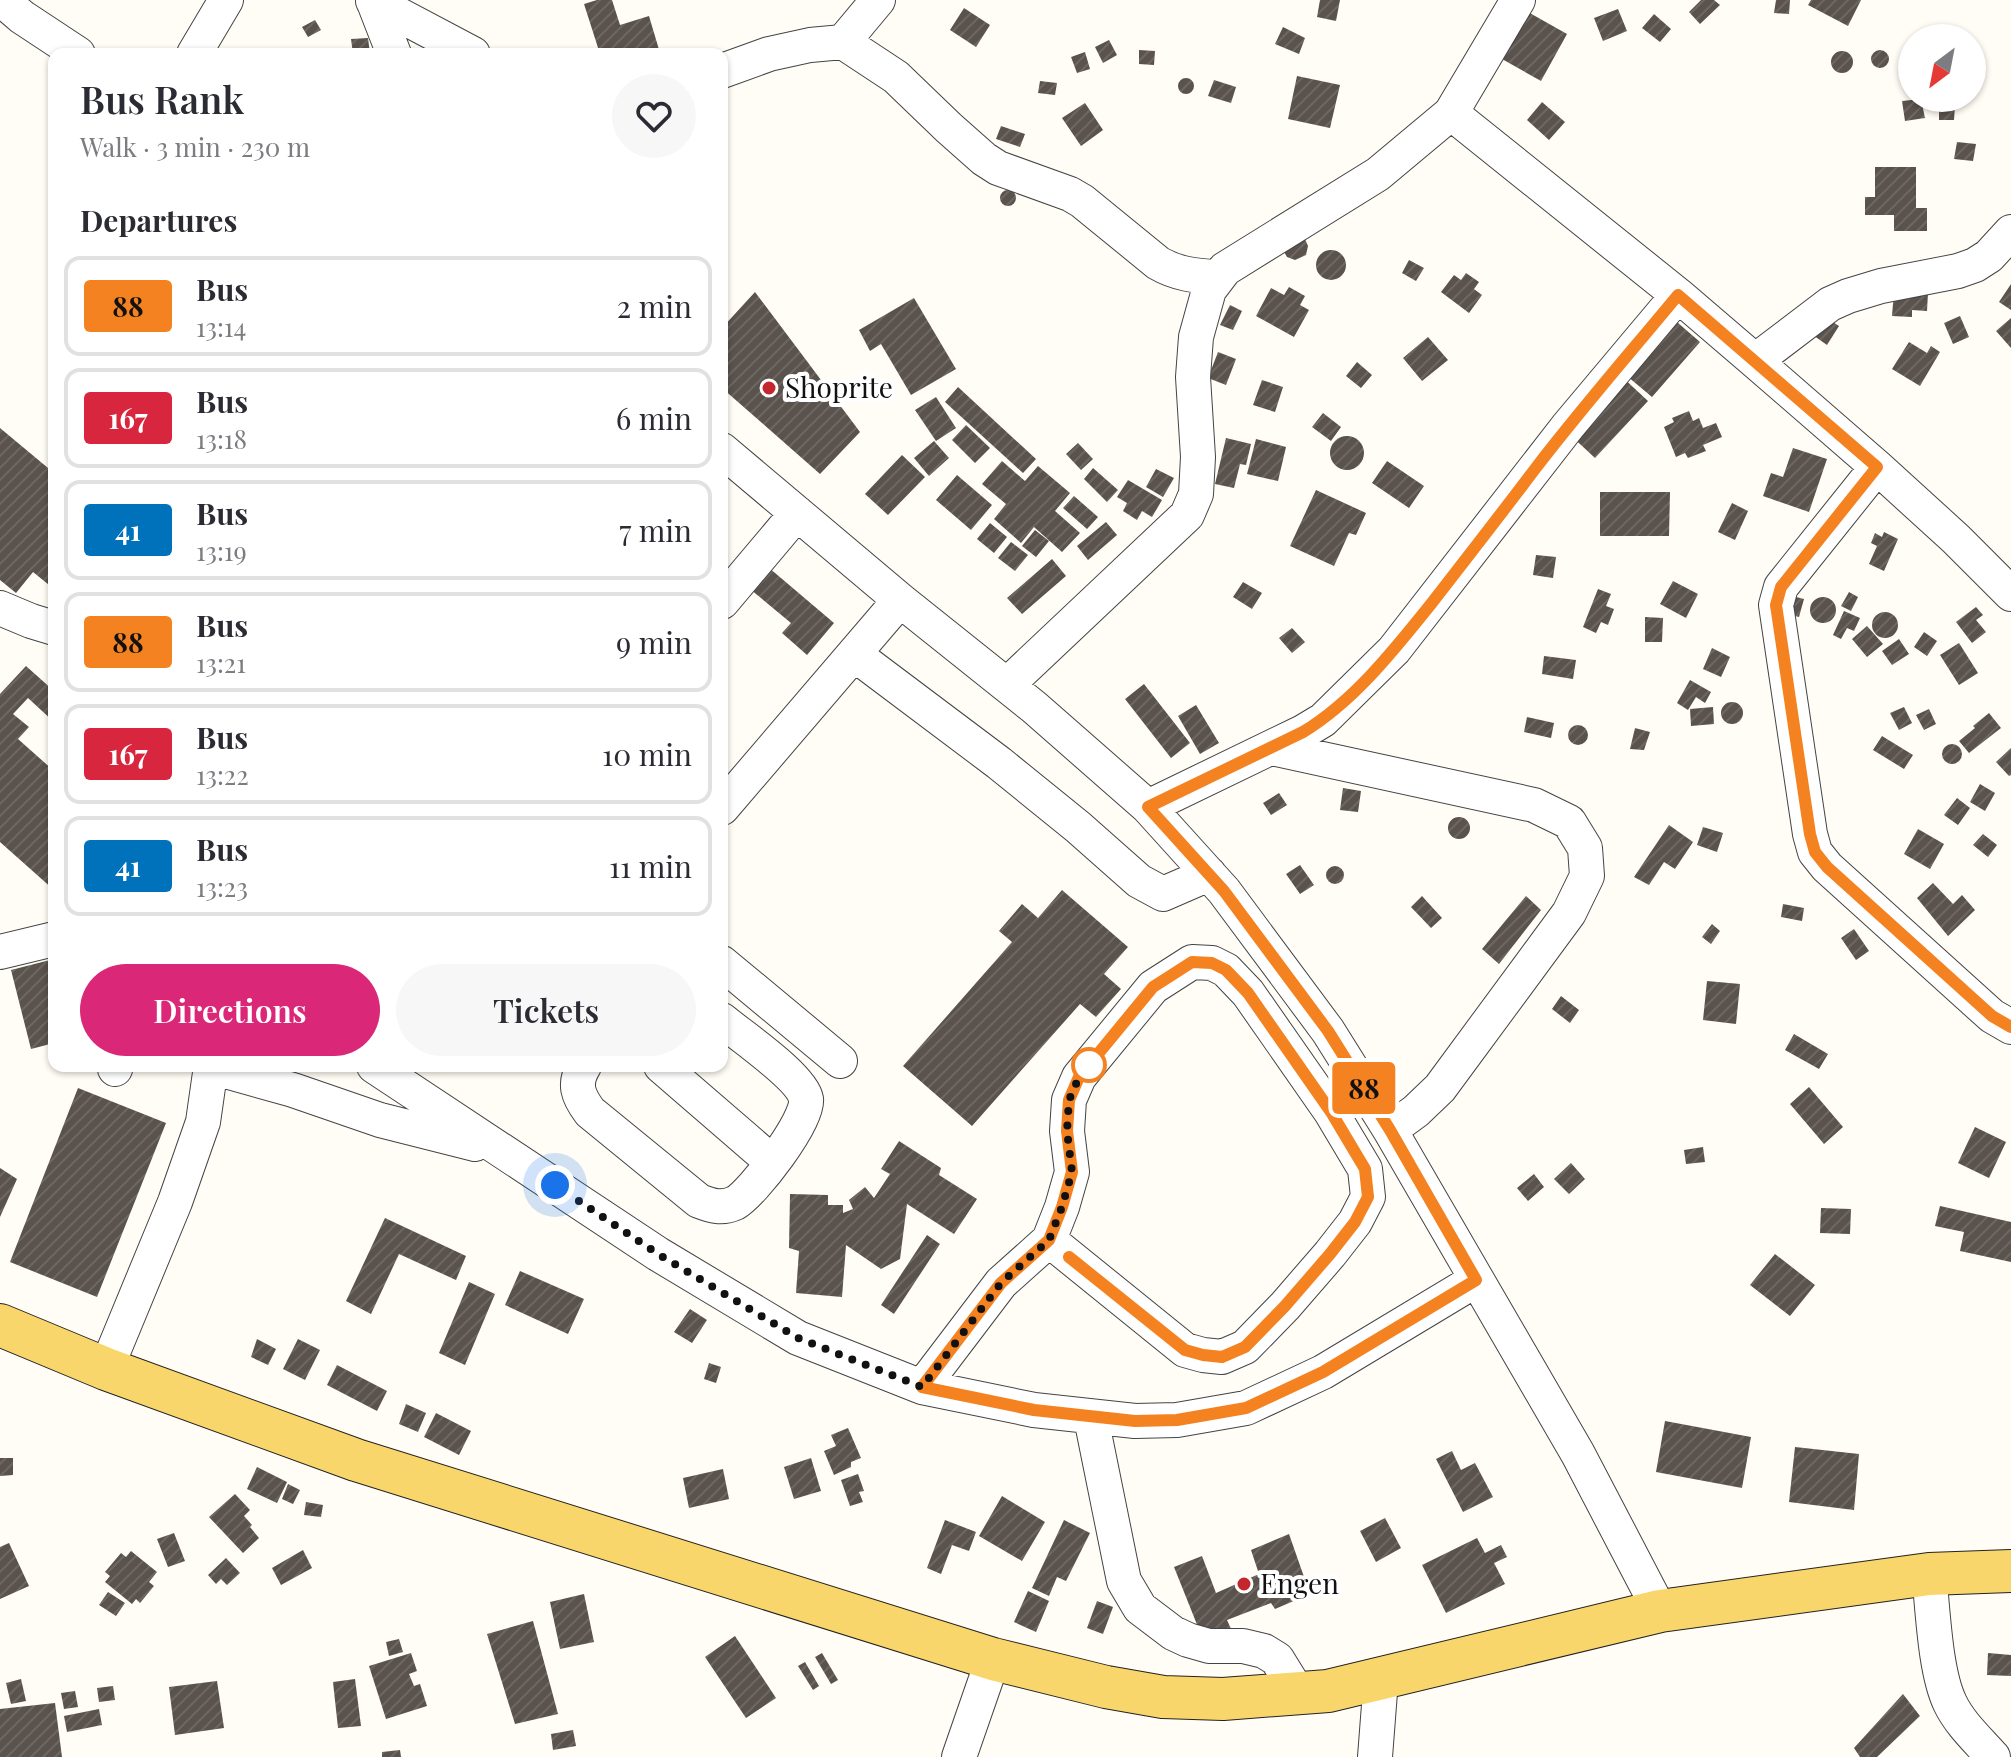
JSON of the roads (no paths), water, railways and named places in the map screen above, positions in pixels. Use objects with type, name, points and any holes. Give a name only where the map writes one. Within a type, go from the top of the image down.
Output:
[{"type":"main road","points":[[0,1325],[106,1369],[356,1460],[993,1659],[1106,1687],[1163,1697],[1223,1699],[1328,1691],[1660,1611],[1929,1574],[2011,1571]]},
{"type":"street","points":[[2,0],[69,48]]},
{"type":"street","points":[[198,48],[226,0]]},
{"type":"street","points":[[373,0],[392,48]]},
{"type":"street","points":[[373,0],[462,48]]},
{"type":"street","points":[[843,42],[878,0]]},
{"type":"street","points":[[1007,685],[1187,515],[1196,494],[1198,457],[1193,377],[1196,337],[1209,290],[1217,277],[1225,269],[1378,174],[1451,113],[1518,0]]},
{"type":"street","points":[[728,69],[769,54],[843,42],[896,77],[949,128],[998,168],[1082,201],[1171,271],[1217,277]]},
{"type":"street","points":[[1451,113],[1678,295],[1755,361],[1877,467],[2011,594]]},
{"type":"street","points":[[1755,361],[1830,304],[1881,286],[1975,265],[1989,256],[2011,232]]},
{"type":"street","points":[[1148,807],[1323,720],[1394,650],[1568,426],[1678,295]]},
{"type":"street","points":[[728,455],[900,600],[1007,685],[1148,807],[1224,891],[1328,1031],[1390,1130],[1578,1454],[1660,1611]]},
{"type":"street","points":[[1877,467],[1777,595],[1810,834],[1815,852],[1827,867],[1992,1016],[2011,1027]]},
{"type":"street","points":[[728,595],[797,513]]},
{"type":"street","points":[[728,801],[900,600]]},
{"type":"street","points":[[0,608],[48,626]]},
{"type":"street","points":[[854,654],[999,763],[1139,881],[1163,894],[1209,874]]},
{"type":"street","points":[[1272,748],[1534,805],[1569,822],[1585,848],[1587,876],[1569,913],[1440,1088],[1390,1130]]},
{"type":"street","points":[[0,952],[48,940]]},
{"type":"street","points":[[922,1387],[1001,1283],[1049,1240],[1072,1172],[1067,1131],[1069,1100],[1079,1077],[1153,987],[1192,962],[1212,963],[1226,970],[1248,993],[1331,1112],[1365,1169],[1368,1197],[1355,1222],[1285,1306],[1245,1347],[1222,1357],[1185,1350],[1049,1240]]},
{"type":"street","points":[[728,968],[840,1061]]},
{"type":"street","points":[[581,1072],[576,1084],[579,1097],[590,1112],[699,1201],[716,1207],[732,1205],[744,1197],[797,1130],[806,1109],[806,1098],[798,1083],[728,1025]]},
{"type":"street","points":[[106,1369],[199,1136],[210,1072]]},
{"type":"street","points":[[229,1072],[380,1120],[503,1151]]},
{"type":"street","points":[[383,1072],[658,1254],[798,1338],[922,1387],[1034,1410],[1135,1421],[1177,1420],[1246,1408],[1323,1372],[1476,1280]]},
{"type":"street","points":[[668,1072],[772,1162]]},
{"type":"street","points":[[1091,1418],[1124,1581],[1140,1608],[1173,1633],[1188,1640],[1209,1646],[1243,1646],[1264,1651],[1277,1659],[1298,1693]]},
{"type":"street","points":[[1929,1574],[1940,1672],[1949,1702],[1959,1719],[1993,1757]]},
{"type":"street","points":[[959,1757],[993,1659]]},
{"type":"street","points":[[1375,1757],[1381,1679]]},
{"type":"place","name":"Shoprite","points":[[769,388]]},
{"type":"place","name":"Engen","points":[[1244,1584]]}]
